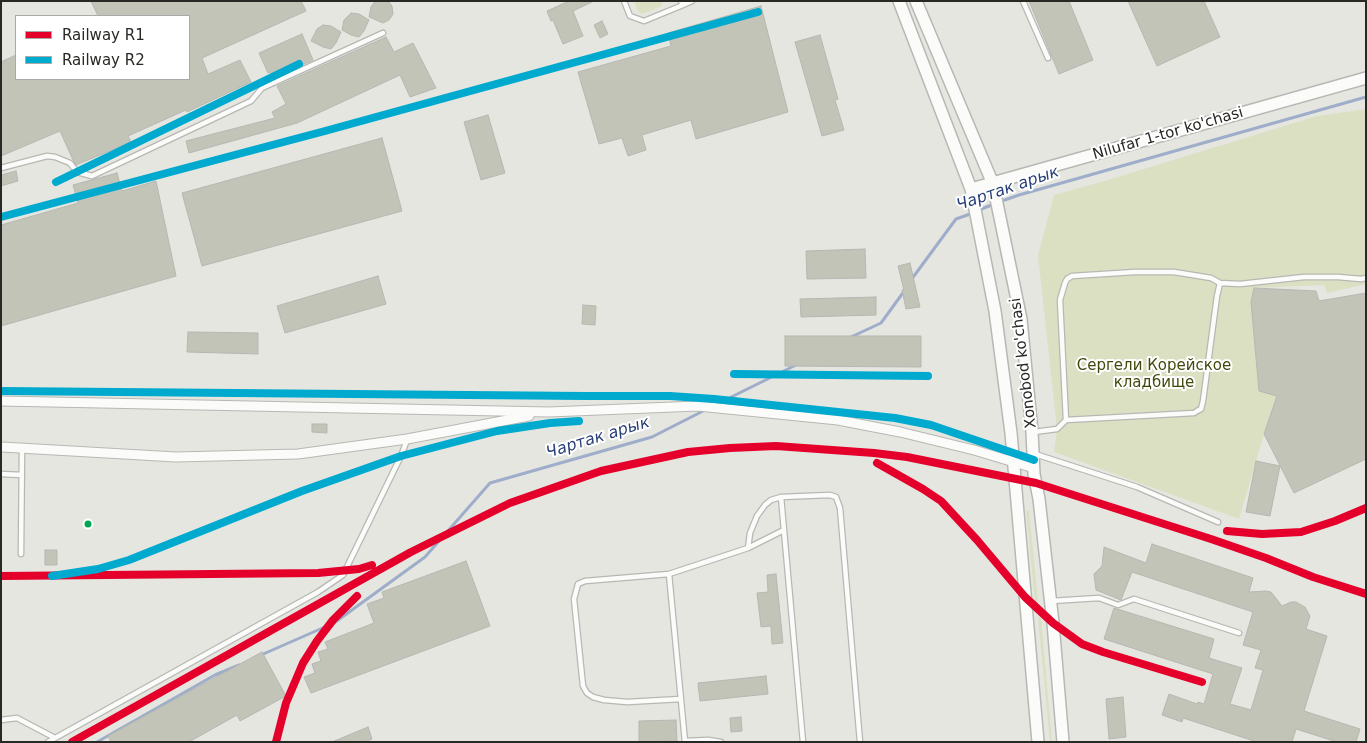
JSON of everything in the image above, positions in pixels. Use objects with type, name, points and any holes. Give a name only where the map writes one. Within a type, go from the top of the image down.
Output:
[{"type":"street","name":"Xonobod ko'chasi","points":[[899,1],[971,189],[995,311],[1013,462],[1038,742]]},
{"type":"street","name":"Xonobod ko'chasi","points":[[916,1],[993,184],[1021,318],[1034,468],[1050,601],[1063,742]]},
{"type":"street","name":"Nilufar 1-tor ko'chasi","points":[[971,189],[1366,78]]},
{"type":"street","points":[[1,401],[549,412],[698,406],[838,420],[900,432],[974,450],[1034,468]]},
{"type":"street","points":[[1,447],[176,457],[298,454],[407,439],[549,412]]},
{"type":"lane","points":[[624,1],[630,16],[644,22],[682,3],[692,1]]},
{"type":"lane","points":[[1023,1],[1048,58]]},
{"type":"lane","points":[[1,168],[47,156],[70,163],[77,172],[92,176],[251,101],[262,88],[383,33]]},
{"type":"lane","points":[[1032,432],[1057,430],[1066,420],[1060,300],[1062,289],[1067,279],[1072,276],[1135,272],[1174,272],[1211,278],[1220,284],[1240,284],[1304,277],[1366,278]]},
{"type":"lane","points":[[1066,420],[1194,413],[1201,408],[1204,401],[1220,284]]},
{"type":"lane","points":[[48,742],[318,592],[343,575],[401,456],[407,439]]},
{"type":"lane","points":[[21,554],[22,448]]},
{"type":"lane","points":[[1034,454],[1137,487],[1218,522]]},
{"type":"lane","points":[[1,474],[22,475]]},
{"type":"lane","points":[[748,548],[750,533],[757,516],[764,505],[772,500],[781,497],[830,495],[836,497],[838,502],[860,742]]},
{"type":"lane","points":[[781,497],[803,742]]},
{"type":"lane","points":[[681,699],[627,702],[604,700],[587,693],[583,686],[574,598],[578,584],[585,581],[669,574],[748,548],[784,530]]},
{"type":"lane","points":[[669,574],[685,742],[708,740],[722,742]]},
{"type":"lane","points":[[1050,601],[1099,598],[1118,605],[1134,599],[1239,634]]},
{"type":"lane","points":[[1,720],[17,718],[55,738]]},
{"type":"green space","points":[[634,1],[663,1],[661,7],[642,14],[638,11]]},
{"type":"green space","name":"Сергели Корейское кладбище","points":[[1366,109],[1366,284],[1327,293],[1324,285],[1254,288],[1251,302],[1259,390],[1277,396],[1239,519],[1054,452],[1057,429],[1038,255],[1054,195],[1317,116]]},
{"type":"green space","points":[[1029,510],[1038,602],[1035,602],[1026,511]]},
{"type":"green space","points":[[1041,617],[1052,742],[1050,742],[1038,618]]},
{"type":"building","points":[[91,1],[301,1],[306,11],[202,58],[208,74],[240,60],[251,82],[187,112],[186,110],[128,136],[131,142],[76,165],[60,131],[1,156],[1,62],[15,55],[15,80],[190,80],[190,15],[98,15]]},
{"type":"building","points":[[375,1],[388,1],[392,6],[393,14],[389,20],[383,23],[369,17],[371,7]]},
{"type":"building","points":[[569,1],[594,1],[573,11],[583,36],[563,44],[547,11]]},
{"type":"building","points":[[1029,1],[1069,1],[1093,60],[1059,74]]},
{"type":"building","points":[[1128,1],[1204,1],[1220,37],[1157,66]]},
{"type":"building","points":[[761,6],[788,112],[696,139],[691,120],[642,135],[646,150],[628,156],[622,138],[599,144],[578,72],[671,46],[668,33]]},
{"type":"building","points":[[351,13],[359,14],[369,20],[359,37],[342,30],[344,20]]},
{"type":"building","points":[[602,21],[608,34],[600,38],[594,25]]},
{"type":"building","points":[[323,25],[331,26],[341,32],[331,49],[311,41],[317,29]]},
{"type":"building","points":[[302,34],[313,60],[273,78],[270,72],[268,73],[259,53]]},
{"type":"building","points":[[820,35],[838,99],[835,100],[844,130],[822,136],[795,42]]},
{"type":"building","points":[[386,37],[394,52],[413,43],[436,88],[410,97],[400,75],[297,123],[189,153],[186,141],[275,118],[272,112],[286,104],[277,86]]},
{"type":"building","points":[[488,115],[505,173],[481,180],[464,122]]},
{"type":"building","points":[[382,138],[402,211],[202,266],[182,193]]},
{"type":"building","points":[[16,171],[18,181],[1,186],[1,175]]},
{"type":"building","points":[[117,173],[122,191],[156,181],[176,276],[1,326],[1,225],[78,203],[73,185]]},
{"type":"building","points":[[865,249],[866,278],[807,279],[806,251]]},
{"type":"building","points":[[910,263],[920,307],[906,309],[902,290],[904,290],[898,266]]},
{"type":"building","points":[[378,276],[386,304],[285,333],[277,306]]},
{"type":"building","points":[[1254,288],[1316,291],[1319,301],[1366,293],[1366,459],[1294,493],[1264,434],[1277,396],[1259,391],[1251,302]]},
{"type":"building","points":[[876,297],[876,315],[801,317],[800,299]]},
{"type":"building","points":[[583,305],[596,306],[595,325],[582,324]]},
{"type":"building","points":[[188,332],[258,333],[258,354],[187,352]]},
{"type":"building","points":[[785,336],[921,336],[921,367],[785,366]]},
{"type":"building","points":[[312,424],[327,424],[327,433],[312,432]]},
{"type":"building","points":[[1256,461],[1280,466],[1270,516],[1246,512]]},
{"type":"building","points":[[1152,544],[1253,578],[1249,592],[1271,592],[1282,606],[1296,602],[1305,607],[1310,616],[1306,629],[1327,636],[1304,711],[1360,729],[1356,742],[1337,742],[1296,729],[1292,742],[1257,742],[1183,718],[1182,722],[1162,715],[1169,694],[1197,704],[1198,702],[1204,704],[1213,674],[1104,639],[1114,608],[1214,639],[1209,658],[1242,668],[1230,704],[1251,710],[1263,670],[1255,668],[1261,650],[1243,645],[1253,612],[1132,572],[1121,600],[1096,590],[1094,574],[1102,566],[1104,547],[1146,563]]},
{"type":"building","points":[[45,550],[57,550],[57,565],[45,565]]},
{"type":"building","points":[[466,561],[490,626],[311,693],[304,677],[315,673],[312,664],[321,661],[318,652],[328,649],[325,642],[374,623],[367,604],[384,598],[382,592]]},
{"type":"building","points":[[776,574],[783,643],[772,644],[771,626],[761,627],[757,593],[768,592],[767,575]]},
{"type":"building","points":[[262,652],[286,696],[240,721],[237,715],[189,742],[111,742],[108,736]]},
{"type":"building","points":[[766,676],[768,694],[700,701],[698,683]]},
{"type":"building","points":[[1123,697],[1126,737],[1109,739],[1106,699]]},
{"type":"building","points":[[741,717],[742,731],[731,732],[730,718]]},
{"type":"building","points":[[676,720],[677,741],[639,742],[639,721]]},
{"type":"building","points":[[368,727],[372,739],[364,742],[332,742]]},
{"type":"waterway","name":"Чартак арык","points":[[999,202],[1366,97]]},
{"type":"waterway","name":"Чартак арык","points":[[979,210],[994,204]]},
{"type":"waterway","name":"Чартак арык","points":[[911,280],[956,219],[973,213]]},
{"type":"waterway","name":"Чартак арык","points":[[851,337],[881,323],[905,290]]},
{"type":"waterway","name":"Чартак арык","points":[[715,405],[796,365]]},
{"type":"waterway","name":"Чартак арык","points":[[261,655],[334,623],[425,557],[490,483],[652,437],[707,409]]},
{"type":"waterway","name":"Чартак арык","points":[[97,742],[215,675],[239,665]]},
{"type":"rail line","name":"R2","points":[[1,217],[325,131],[758,12]]},
{"type":"rail line","name":"R2","points":[[56,182],[299,64]]},
{"type":"rail line","name":"R2","points":[[734,374],[928,376]]},
{"type":"rail line","name":"R2","points":[[1,391],[670,396],[895,418],[931,425],[1034,460]]},
{"type":"rail line","name":"R2","points":[[52,576],[98,569],[129,560],[302,491],[401,456],[497,431],[550,423],[579,421]]},
{"type":"rail line","name":"R1","points":[[72,742],[411,552],[510,503],[601,471],[688,452],[776,446],[874,453],[907,457],[1036,483],[1211,539],[1313,577],[1366,594]]},
{"type":"rail line","name":"R1","points":[[877,463],[941,501],[1025,597],[1053,623],[1082,644],[1202,682]]},
{"type":"rail line","name":"R1","points":[[1227,531],[1262,534],[1301,532],[1366,508]]},
{"type":"rail line","name":"R1","points":[[1,576],[318,573],[359,569],[372,565]]},
{"type":"rail line","name":"R1","points":[[276,742],[286,703],[303,663],[333,620],[357,596]]}]
